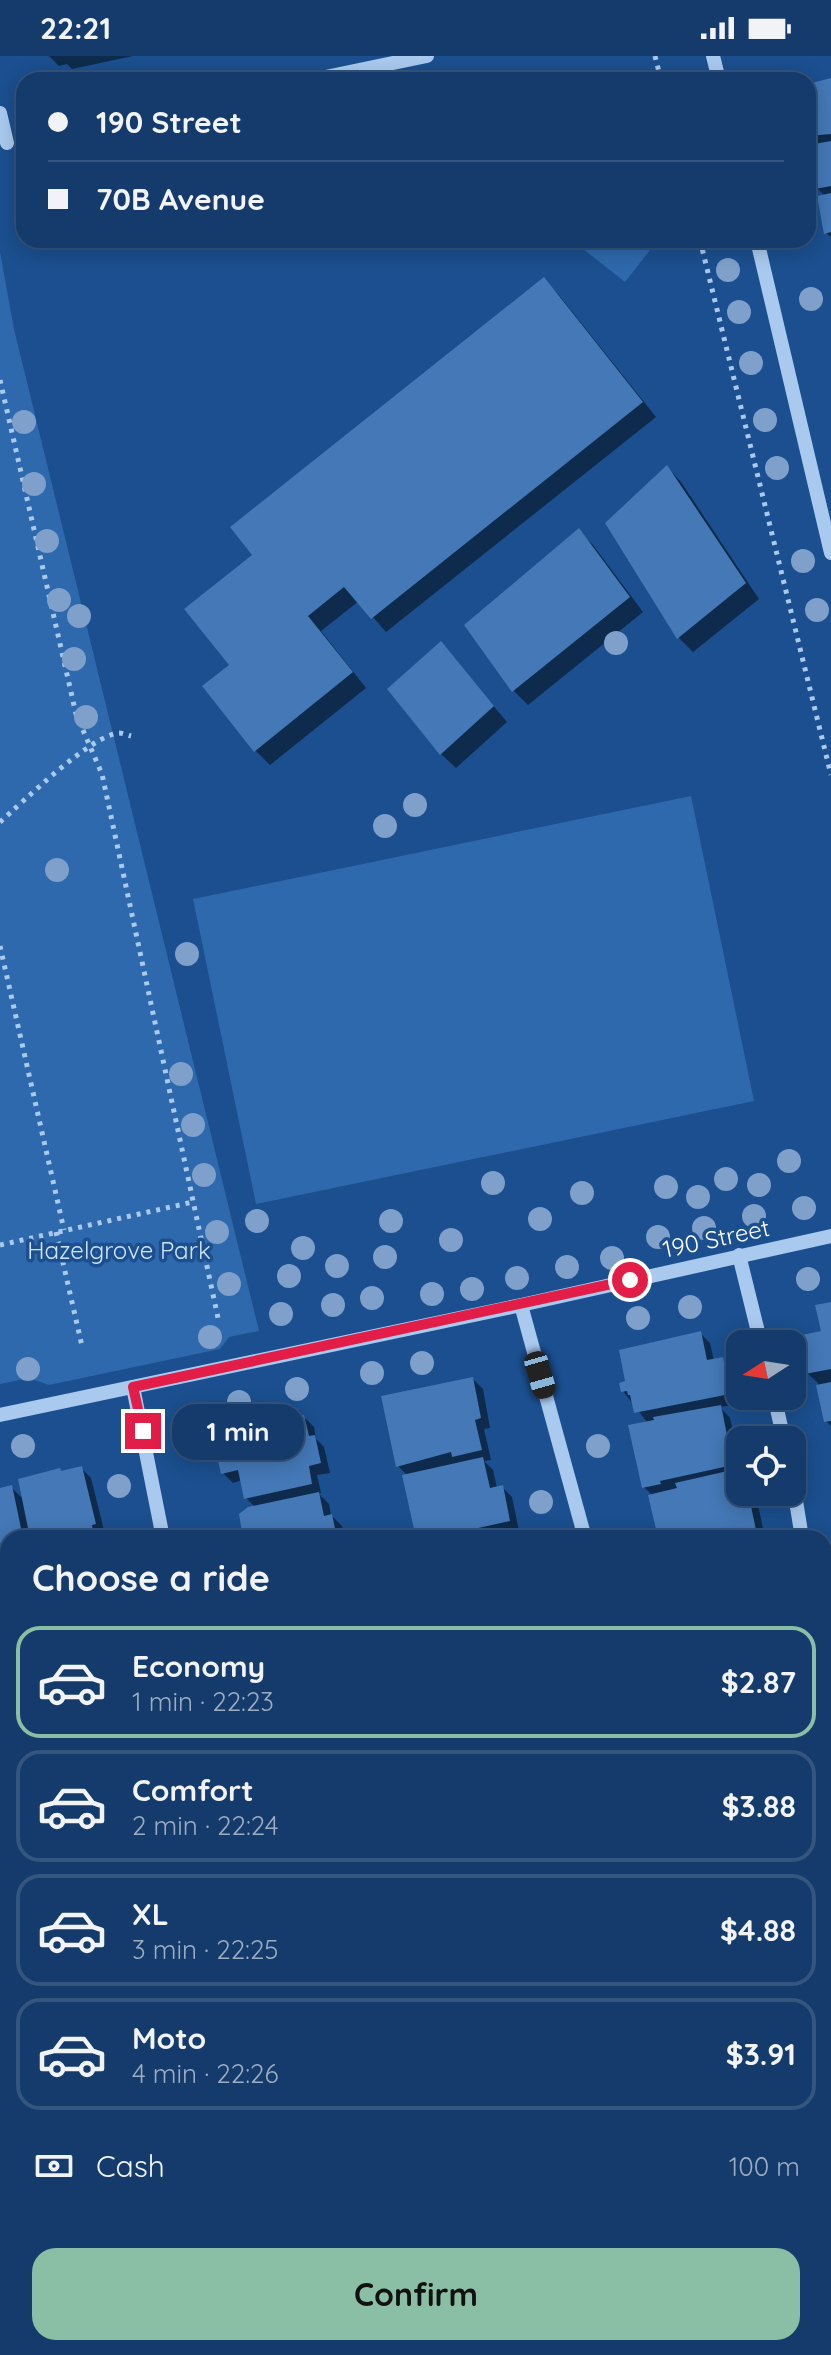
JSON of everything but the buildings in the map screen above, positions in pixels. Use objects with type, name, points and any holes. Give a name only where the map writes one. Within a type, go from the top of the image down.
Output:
[{"type":"street","points":[[350,72],[427,56]]},
{"type":"street","points":[[0,113],[3,143]]},
{"type":"street","points":[[759,248],[831,553]]},
{"type":"street","name":"190 Street","points":[[0,1415],[831,1236]]},
{"type":"street","points":[[739,1255],[758,1330]]},
{"type":"street","points":[[521,1305],[583,1530]]},
{"type":"street","points":[[133,1387],[161,1530]]},
{"type":"street","points":[[797,1506],[801,1530]]},
{"type":"path","points":[[702,248],[831,775]]},
{"type":"path","points":[[0,380],[76,714],[102,774],[218,1318]]},
{"type":"path","points":[[0,822],[90,745],[113,734],[131,736]]},
{"type":"path","points":[[0,946],[64,1230]]},
{"type":"path","points":[[0,1245],[193,1202]]},
{"type":"path","points":[[56,1232],[82,1346]]},
{"type":"green space","points":[[582,248],[652,248],[625,282]]},
{"type":"green space","name":"Hazelgrove Park","points":[[0,252],[14,329],[259,1331],[229,1337],[220,1349],[49,1385],[29,1378],[0,1384]]},
{"type":"green space","points":[[691,796],[754,1101],[256,1204],[193,899]]},
{"type":"route","points":[[143,1431],[133,1387],[630,1280]]}]
